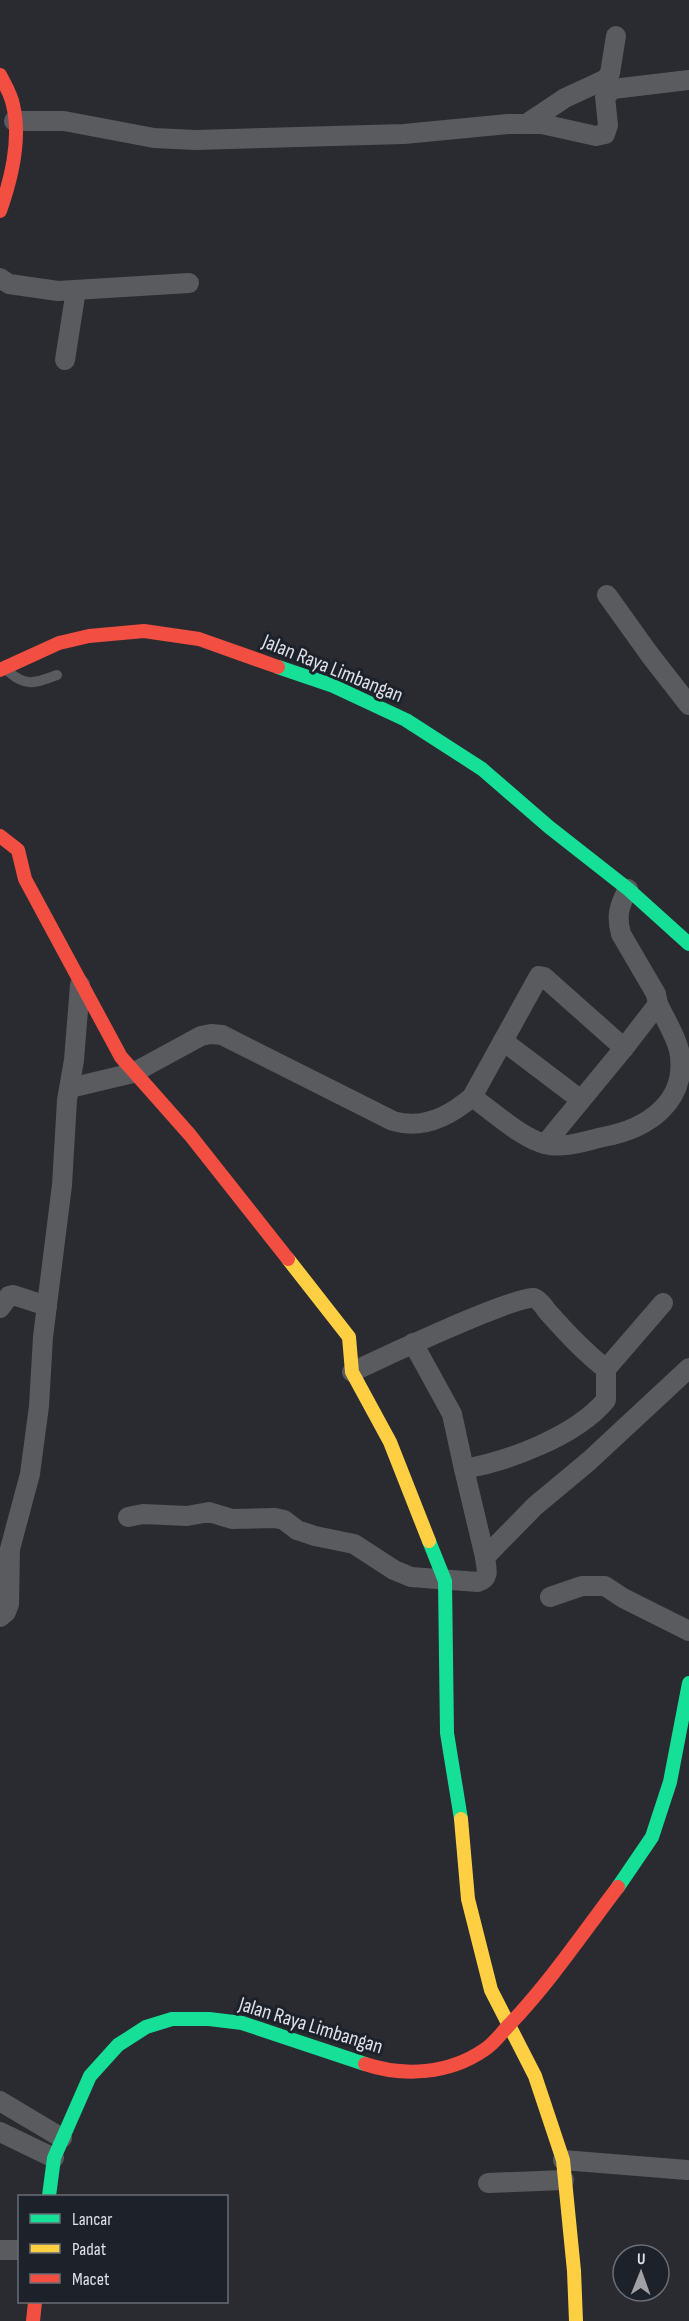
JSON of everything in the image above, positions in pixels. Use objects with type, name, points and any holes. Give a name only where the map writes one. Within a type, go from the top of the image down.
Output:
[{"type":"main road","points":[[0,75],[14,108],[14,121],[7,141],[12,173],[0,211]]},
{"type":"main road","name":"Jalan Raya Limbangan","points":[[2,669],[59,643],[90,636],[144,631],[200,639],[331,685],[405,720],[482,769],[689,944]]},
{"type":"main road","points":[[0,836],[18,850],[25,879],[80,985],[121,1057],[190,1135],[349,1336],[352,1372],[390,1442],[445,1581],[447,1733],[460,1812],[468,1899],[491,1990],[535,2076],[563,2160],[574,2271],[576,2321]]},
{"type":"main road","name":"Jalan Raya Limbangan","points":[[49,2195],[54,2158],[90,2076],[118,2045],[146,2027],[172,2019],[209,2019],[242,2023],[382,2070],[426,2072],[457,2064],[485,2050],[528,2005],[629,1872],[652,1837],[670,1782],[689,1683]]},
{"type":"main road","points":[[33,2321],[35,2303]]},
{"type":"street","points":[[526,124],[565,98],[606,79],[610,73],[616,36]]},
{"type":"street","points":[[14,121],[64,121],[154,138],[196,140],[404,134],[526,124],[542,124],[596,135],[606,134],[608,125],[605,97],[613,89],[689,80]]},
{"type":"street","points":[[0,278],[9,284],[58,291],[189,283]]},
{"type":"street","points":[[65,360],[76,290]]},
{"type":"street","points":[[607,595],[689,705]]},
{"type":"street","points":[[472,1097],[529,1137],[545,1144],[564,1145],[615,1135],[640,1127],[657,1118],[670,1102],[679,1085],[681,1062],[678,1048],[658,1004],[656,993],[621,934],[618,924],[620,905],[627,890]]},
{"type":"street","points":[[70,1088],[133,1073],[201,1036],[211,1034],[222,1035],[401,1123],[411,1124],[438,1119],[456,1111],[472,1097],[538,977],[542,976],[624,1048]]},
{"type":"street","points":[[0,1617],[6,1612],[9,1604],[5,1577],[30,1474],[39,1406],[43,1338],[62,1185],[67,1100],[80,985]]},
{"type":"street","points":[[545,1144],[658,1004]]},
{"type":"street","points":[[502,1041],[581,1100]]},
{"type":"street","points":[[0,1308],[9,1296],[13,1295],[47,1306]]},
{"type":"street","points":[[352,1372],[413,1343],[525,1299],[535,1299],[577,1345],[606,1369]]},
{"type":"street","points":[[464,1469],[491,1464],[546,1442],[571,1429],[598,1410],[606,1400],[606,1369],[663,1303]]},
{"type":"street","points":[[128,1517],[143,1514],[188,1516],[209,1512],[232,1519],[275,1518],[284,1520],[297,1530],[315,1536],[354,1544],[394,1570],[411,1577],[445,1581],[478,1582],[484,1580],[487,1574],[485,1557],[452,1414],[413,1343]]},
{"type":"street","points":[[485,1557],[535,1506],[589,1461],[689,1368]]},
{"type":"street","points":[[550,1597],[582,1586],[605,1586],[622,1598],[689,1631]]},
{"type":"street","points":[[0,2101],[62,2138]]},
{"type":"street","points":[[0,2132],[54,2158]]},
{"type":"street","points":[[563,2160],[687,2170]]},
{"type":"street","points":[[488,2183],[564,2180]]},
{"type":"street","points":[[0,2250],[18,2250]]},
{"type":"lane","points":[[2,669],[24,683],[37,682],[57,675]]},
{"type":"traffic: fast","points":[[278,667],[331,685],[406,720],[482,769],[549,827],[628,889],[689,944]]},
{"type":"traffic: fast","points":[[429,1541],[445,1581],[447,1733],[461,1819]]},
{"type":"traffic: fast","points":[[618,1887],[652,1837],[670,1782],[689,1683]]},
{"type":"traffic: fast","points":[[49,2195],[54,2158],[90,2076],[118,2045],[146,2027],[172,2019],[209,2019],[242,2023],[365,2064]]},
{"type":"traffic: slow","points":[[288,1259],[349,1337],[352,1372],[390,1442],[429,1541]]},
{"type":"traffic: slow","points":[[461,1819],[468,1899],[491,1990],[535,2076],[563,2160],[574,2271],[576,2321]]},
{"type":"traffic: jam","points":[[0,75],[12,101],[16,131],[11,173],[0,211]]},
{"type":"traffic: jam","points":[[0,670],[59,643],[89,636],[144,631],[199,639],[278,667]]},
{"type":"traffic: jam","points":[[0,836],[18,850],[25,879],[121,1057],[190,1135],[288,1259]]},
{"type":"traffic: jam","points":[[365,2064],[395,2071],[426,2071],[456,2064],[488,2047],[539,1991],[618,1887]]},
{"type":"traffic: jam","points":[[33,2321],[35,2303]]}]
